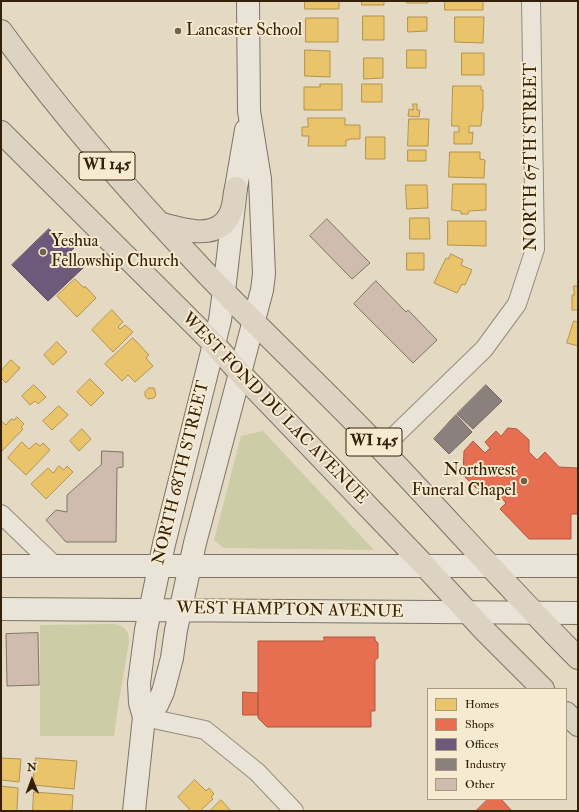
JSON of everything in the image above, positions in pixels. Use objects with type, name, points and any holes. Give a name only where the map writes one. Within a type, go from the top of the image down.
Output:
[{"type":"main road","name":"WI 145","points":[[1,31],[47,92],[94,150],[159,223],[224,291],[381,449],[578,658]]},
{"type":"main road","name":"WEST FOND DU LAC AVENUE","points":[[1,132],[214,344],[469,612],[485,631],[542,688]]},
{"type":"main road","points":[[159,223],[180,229],[198,231],[208,231],[220,227],[226,222],[231,211],[236,188]]},
{"type":"main road","points":[[567,713],[578,725]]},
{"type":"street","name":"NORTH 68TH STREET","points":[[144,717],[157,705],[163,692],[172,658],[195,542],[262,290],[264,274],[260,178],[249,111],[248,1]]},
{"type":"street","name":"NORTH 67TH STREET","points":[[381,449],[484,349],[517,304],[535,250],[531,1]]},
{"type":"street","name":"NORTH 68TH STREET","points":[[134,811],[144,717],[140,703],[139,683],[146,630],[190,439],[214,344],[224,291],[236,188],[249,111]]},
{"type":"street","points":[[1,514],[55,566]]},
{"type":"street","points":[[1,566],[578,566]]},
{"type":"street","name":"WEST HAMPTON AVENUE","points":[[1,609],[578,613]]},
{"type":"street","points":[[144,717],[205,730],[257,772],[294,811]]},
{"type":"green space","points":[[263,431],[374,550],[224,548],[214,540],[241,436]]},
{"type":"green space","points":[[116,624],[123,627],[127,631],[129,643],[114,736],[40,736],[40,625]]},
{"type":"building: Homes","points":[[305,1],[339,1],[339,9],[305,9]]},
{"type":"building: Homes","points":[[362,1],[384,1],[384,5],[362,5]]},
{"type":"building: Homes","points":[[407,1],[428,1],[428,3],[407,3]]},
{"type":"building: Homes","points":[[445,1],[483,1],[483,10],[445,10]]},
{"type":"building: Homes","points":[[363,16],[384,16],[384,40],[363,40]]},
{"type":"building: Homes","points":[[408,17],[427,17],[427,31],[408,32]]},
{"type":"building: Homes","points":[[455,17],[484,17],[483,43],[455,42]]},
{"type":"building: Homes","points":[[306,18],[338,18],[338,42],[306,42]]},
{"type":"building: Homes","points":[[305,50],[330,51],[330,77],[305,76]]},
{"type":"building: Homes","points":[[407,50],[426,50],[426,68],[407,68]]},
{"type":"building: Homes","points":[[462,53],[484,53],[484,75],[462,75]]},
{"type":"building: Homes","points":[[364,58],[383,58],[383,78],[364,79]]},
{"type":"building: Homes","points":[[320,84],[342,84],[342,110],[304,110],[304,87],[320,87]]},
{"type":"building: Homes","points":[[362,84],[382,84],[382,102],[362,102]]},
{"type":"building: Homes","points":[[453,86],[481,86],[481,90],[483,90],[481,126],[469,126],[469,133],[473,132],[472,144],[454,144],[454,132],[459,132],[459,126],[452,126]]},
{"type":"building: Homes","points":[[413,104],[417,104],[417,110],[420,110],[419,117],[408,116],[409,109],[413,110]]},
{"type":"building: Homes","points":[[308,118],[345,118],[345,125],[360,125],[360,139],[346,140],[346,146],[308,146],[309,136],[302,136],[302,127],[308,127]]},
{"type":"building: Homes","points":[[409,119],[429,119],[428,146],[408,146]]},
{"type":"building: Homes","points":[[366,137],[385,137],[385,159],[366,159]]},
{"type":"building: Homes","points":[[408,150],[426,150],[426,161],[408,161]]},
{"type":"building: Homes","points":[[450,152],[480,152],[480,159],[485,160],[484,178],[449,177]]},
{"type":"building: Homes","points":[[453,184],[486,184],[486,210],[469,211],[468,214],[461,214],[461,211],[452,210]]},
{"type":"building: Homes","points":[[406,185],[427,185],[428,208],[407,209]]},
{"type":"building: Homes","points":[[410,218],[429,218],[430,239],[410,239]]},
{"type":"building: Homes","points":[[448,221],[486,221],[486,246],[448,245]]},
{"type":"building: Homes","points":[[407,253],[424,253],[424,270],[407,270]]},
{"type":"building: Homes","points":[[451,254],[463,260],[461,265],[472,270],[465,285],[462,284],[457,293],[434,283],[446,258],[448,259]]},
{"type":"building: Homes","points":[[75,279],[84,288],[85,286],[96,298],[77,317],[57,296]]},
{"type":"building: Homes","points":[[574,286],[578,286],[578,310],[572,310],[572,295],[574,295]]},
{"type":"building: Homes","points":[[112,310],[123,322],[118,327],[120,329],[125,325],[133,332],[113,352],[92,330]]},
{"type":"building: Homes","points":[[574,321],[578,322],[578,346],[567,343]]},
{"type":"building: Homes","points":[[133,338],[149,355],[146,358],[153,366],[135,382],[128,375],[122,381],[105,364]]},
{"type":"building: Homes","points":[[57,342],[67,352],[53,365],[44,355]]},
{"type":"building: Homes","points":[[11,360],[20,368],[6,383],[1,378],[1,371]]},
{"type":"building: Homes","points":[[90,379],[104,393],[91,406],[77,392]]},
{"type":"building: Homes","points":[[34,385],[46,397],[38,404],[35,401],[30,405],[22,396]]},
{"type":"building: Homes","points":[[149,388],[154,388],[156,395],[154,398],[148,399],[145,396],[145,392]]},
{"type":"building: Homes","points":[[59,406],[68,415],[52,430],[43,421]]},
{"type":"building: Homes","points":[[17,417],[24,424],[21,427],[23,429],[2,451],[1,421],[6,425],[11,419],[14,420]]},
{"type":"building: Homes","points":[[82,429],[91,439],[79,451],[70,441]]},
{"type":"building: Homes","points":[[22,442],[29,449],[36,443],[40,446],[43,443],[50,450],[26,475],[8,458]]},
{"type":"building: Homes","points":[[59,466],[64,470],[67,466],[73,472],[46,499],[31,484],[48,468],[53,473]]},
{"type":"building: Homes","points":[[1,758],[21,759],[19,782],[1,780]]},
{"type":"building: Homes","points":[[36,758],[77,761],[74,789],[33,785]]},
{"type":"building: Homes","points":[[195,780],[206,791],[209,788],[214,794],[211,797],[213,799],[200,811],[191,811],[178,797]]},
{"type":"building: Homes","points":[[1,786],[18,788],[17,811],[1,811]]},
{"type":"building: Homes","points":[[34,792],[73,795],[72,811],[33,811]]},
{"type":"building: Homes","points":[[221,800],[231,811],[210,811]]},
{"type":"building: Shops","name":"Northwest Funeral Chapel","points":[[508,428],[517,429],[529,440],[529,452],[537,460],[545,452],[559,467],[578,468],[578,514],[571,514],[571,539],[529,539],[500,509],[506,503],[491,488],[476,488],[463,475],[464,451],[473,441],[485,453],[490,448],[485,442],[496,431],[501,436]]},
{"type":"building: Shops","points":[[324,637],[375,637],[375,640],[378,643],[378,658],[375,660],[375,711],[371,711],[371,727],[267,727],[258,718],[258,641],[324,641]]},
{"type":"building: Shops","points":[[243,692],[258,693],[258,715],[243,715]]},
{"type":"building: Shops","points":[[487,800],[502,800],[512,811],[476,811]]},
{"type":"building: Offices","points":[[49,229],[64,244],[67,241],[74,248],[71,251],[85,266],[48,301],[12,265]]},
{"type":"building: Industry","points":[[486,385],[502,401],[473,429],[457,414]]},
{"type":"building: Industry","points":[[456,415],[472,432],[449,454],[434,439]]},
{"type":"building: Other","points":[[327,219],[370,263],[352,279],[310,236]]},
{"type":"building: Other","points":[[376,281],[406,312],[408,310],[437,340],[413,363],[354,304]]},
{"type":"building: Other","points":[[102,451],[123,452],[123,467],[117,468],[116,542],[66,542],[46,520],[56,510],[67,512],[67,495],[101,465]]},
{"type":"building: Other","points":[[38,633],[39,685],[7,686],[6,634]]},
{"type":"place","name":"Lancaster School","points":[[178,31]]},
{"type":"place","name":"Yeshua Fellowship Church","points":[[43,252]]},
{"type":"place","name":"Northwest Funeral Chapel","points":[[524,481]]}]
